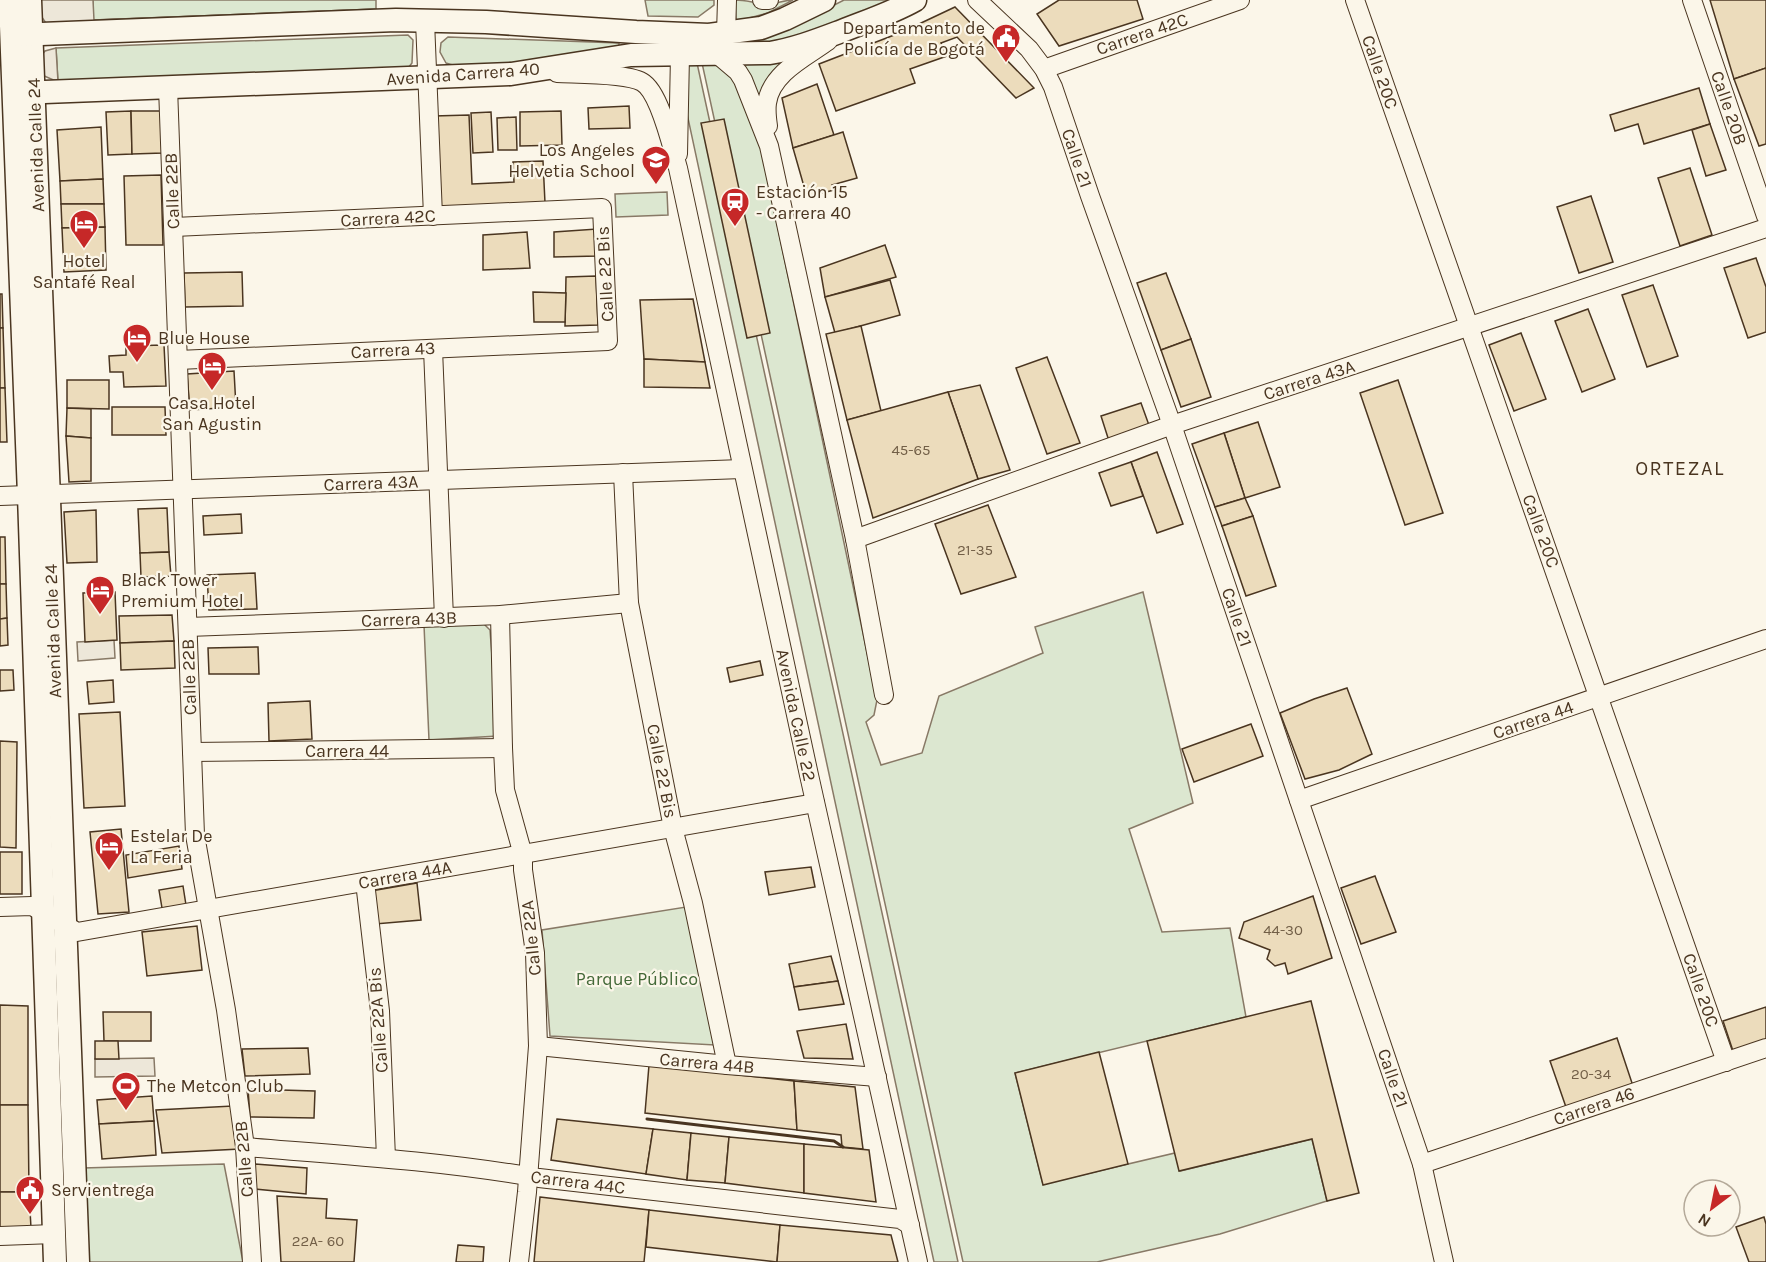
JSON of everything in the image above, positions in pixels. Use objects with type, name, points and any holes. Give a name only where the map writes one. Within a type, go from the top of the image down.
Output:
[{"type":"main road","name":"Avenida Calle 24","points":[[10,0],[14,35],[15,93],[65,925],[78,1262]]},
{"type":"main road","name":"Avenida Calle 24","points":[[14,35],[30,0]]},
{"type":"main road","points":[[14,35],[425,21],[486,22],[636,32],[726,34],[761,28],[784,20],[824,0]]},
{"type":"main road","name":"Avenida Carrera 40","points":[[15,93],[428,77],[533,71],[631,55],[761,53],[792,49],[889,13],[915,0]]},
{"type":"main road","name":"Avenida Calle 24","points":[[39,495],[43,912],[55,1262]]},
{"type":"street","points":[[726,34],[727,0]]},
{"type":"street","points":[[762,0],[769,0]]},
{"type":"street","name":"Calle 21","points":[[977,0],[1029,48],[1053,87],[1172,425],[1422,1164],[1444,1262]]},
{"type":"street","name":"Carrera 42C","points":[[1044,69],[1240,0]]},
{"type":"street","name":"Calle 20C","points":[[1355,0],[1726,1062]]},
{"type":"street","name":"Calle 20B","points":[[1692,0],[1766,216]]},
{"type":"street","points":[[425,21],[433,216]]},
{"type":"street","points":[[841,31],[789,69],[771,87],[766,105],[769,146],[855,539],[884,695]]},
{"type":"street","name":"Avenida Calle 22","points":[[678,168],[680,55]]},
{"type":"street","points":[[718,55],[738,72],[743,80],[769,146]]},
{"type":"street","name":"Avenida Calle 22","points":[[533,71],[625,77],[644,83],[654,97],[678,168],[815,804],[918,1262]]},
{"type":"street","name":"Calle 22B","points":[[168,87],[195,835],[226,1010],[245,1147],[252,1262]]},
{"type":"street","name":"Carrera 42C","points":[[174,228],[602,208]]},
{"type":"street","name":"Calle 22 Bis","points":[[602,208],[608,340]]},
{"type":"street","name":"Carrera 43A","points":[[855,539],[1172,425],[1766,228]]},
{"type":"street","name":"Carrera 43","points":[[178,360],[608,340]]},
{"type":"street","points":[[433,349],[444,618]]},
{"type":"street","name":"Carrera 43A","points":[[0,496],[742,469]]},
{"type":"street","name":"Calle 22 Bis","points":[[623,474],[629,603],[673,828],[693,903],[727,1065]]},
{"type":"street","name":"Carrera 43B","points":[[188,627],[500,615],[629,603]]},
{"type":"street","name":"Calle 22A","points":[[500,615],[506,790],[523,855],[523,870],[535,953],[538,1046],[519,1262]]},
{"type":"street","name":"Carrera 44","points":[[1299,800],[1766,639]]},
{"type":"street","name":"Carrera 44","points":[[192,752],[503,748]]},
{"type":"street","name":"Carrera 44A","points":[[0,907],[32,906],[77,932],[815,804]]},
{"type":"street","name":"Calle 22A Bis","points":[[365,882],[380,1011],[386,1158]]},
{"type":"street","name":"Carrera 44B","points":[[538,1046],[877,1077]]},
{"type":"street","name":"Carrera 46","points":[[1422,1164],[1766,1048]]},
{"type":"street","name":"Carrera 44C","points":[[245,1147],[386,1158],[510,1172],[527,1176],[900,1219],[910,1225]]},
{"type":"street","points":[[0,1236],[54,1234]]},
{"type":"green space","points":[[93,0],[376,0],[376,9],[93,20]]},
{"type":"green space","points":[[645,0],[714,0],[714,5],[698,17],[648,16]]},
{"type":"green space","points":[[735,0],[769,4],[793,0],[768,13],[738,21]]},
{"type":"green space","points":[[844,0],[891,0],[827,28],[768,43],[717,47],[801,22]]},
{"type":"green space","points":[[408,35],[413,40],[412,63],[408,68],[58,82],[56,48]]},
{"type":"green space","points":[[448,37],[619,43],[619,47],[531,61],[460,66],[446,63],[440,52],[441,43]]},
{"type":"green space","points":[[789,58],[761,104],[737,62]]},
{"type":"green space","points":[[721,62],[731,69],[759,138],[877,700],[874,715],[866,722],[881,765],[922,753],[939,696],[1043,653],[1035,627],[1143,592],[1193,803],[1129,829],[1162,932],[1230,928],[1246,1017],[1015,1073],[1043,1184],[1175,1153],[1180,1171],[1312,1139],[1327,1201],[1220,1234],[1097,1262],[963,1262],[702,63]]},
{"type":"green space","points":[[697,63],[958,1262],[934,1262],[686,109],[683,73],[690,64]]},
{"type":"green space","points":[[667,192],[668,215],[616,217],[615,194]]},
{"type":"green space","points":[[483,623],[490,630],[498,736],[429,740],[424,625]]},
{"type":"green space","name":"Parque Público","points":[[686,907],[715,1045],[550,1036],[542,930]]},
{"type":"green space","points":[[224,1164],[243,1262],[89,1262],[83,1168]]},
{"type":"shaded area","points":[[40,0],[93,0],[94,20],[376,9],[376,19],[48,26],[41,16]]},
{"type":"shaded area","points":[[56,48],[58,82],[42,75],[41,56],[45,51]]},
{"type":"shaded area","points":[[114,640],[115,658],[78,661],[77,642]]},
{"type":"shaded area","points":[[154,1058],[155,1076],[95,1077],[95,1059]]},
{"type":"building","points":[[1059,0],[1137,0],[1143,19],[1059,46],[1037,14]]},
{"type":"building","points":[[1710,0],[1766,0],[1766,68],[1734,79]]},
{"type":"building","points":[[955,7],[1034,88],[1016,98],[957,37],[941,43],[947,56],[910,69],[915,83],[836,111],[819,64],[902,32]]},
{"type":"building","points":[[1766,68],[1766,144],[1759,146],[1734,79]]},
{"type":"building","points":[[817,84],[834,135],[793,148],[782,98]]},
{"type":"building","points":[[1699,88],[1710,124],[1644,144],[1638,124],[1615,131],[1610,115]]},
{"type":"building","points":[[629,106],[630,128],[589,129],[588,108]]},
{"type":"building","points":[[131,111],[132,154],[108,155],[106,112]]},
{"type":"building","points":[[131,111],[162,111],[163,153],[132,154]]},
{"type":"building","points":[[561,111],[562,145],[520,146],[520,112]]},
{"type":"building","points":[[491,112],[493,152],[473,153],[471,113]]},
{"type":"building","points":[[469,115],[472,184],[514,182],[513,162],[543,161],[545,203],[439,208],[434,116]]},
{"type":"building","points":[[516,117],[517,150],[498,150],[497,118]]},
{"type":"building","name":"Estación 15 - Carrera 40","points":[[724,119],[770,333],[747,338],[701,123]]},
{"type":"building","points":[[1710,124],[1726,170],[1706,176],[1692,130]]},
{"type":"building","points":[[101,127],[103,179],[60,181],[57,130]]},
{"type":"building","points":[[843,132],[857,178],[832,185],[834,190],[807,197],[793,148]]},
{"type":"building","points":[[1690,168],[1712,235],[1680,246],[1658,178]]},
{"type":"building","points":[[161,175],[163,245],[126,245],[124,176]]},
{"type":"building","points":[[103,179],[104,204],[61,204],[60,181]]},
{"type":"building","points":[[1591,196],[1613,262],[1579,273],[1557,207]]},
{"type":"building","points":[[61,204],[104,204],[105,227],[62,228]]},
{"type":"building","name":"Hotel Santafé Real","points":[[105,227],[106,270],[64,272],[62,228]]},
{"type":"building","points":[[597,229],[598,256],[554,257],[554,232]]},
{"type":"building","points":[[527,232],[530,268],[483,270],[483,235]]},
{"type":"building","points":[[885,245],[896,277],[825,297],[820,268]]},
{"type":"building","points":[[1756,258],[1766,287],[1766,332],[1748,338],[1724,268]]},
{"type":"building","points":[[242,272],[243,306],[185,307],[184,273]]},
{"type":"building","points":[[1166,273],[1191,339],[1161,350],[1137,283]]},
{"type":"building","points":[[596,276],[598,325],[565,326],[566,277]]},
{"type":"building","points":[[890,280],[900,315],[835,333],[825,297]]},
{"type":"building","points":[[1653,285],[1678,356],[1647,367],[1622,295]]},
{"type":"building","points":[[533,292],[566,293],[565,322],[534,322]]},
{"type":"building","points":[[0,294],[2,294],[3,328],[0,328]]},
{"type":"building","points":[[693,299],[705,362],[644,359],[640,300]]},
{"type":"building","points":[[1588,309],[1615,379],[1582,392],[1555,321]]},
{"type":"building","points":[[861,326],[881,411],[847,420],[826,334]]},
{"type":"building","points":[[0,328],[3,328],[5,388],[0,388]]},
{"type":"building","points":[[1521,333],[1546,399],[1514,411],[1489,345]]},
{"type":"building","points":[[1191,339],[1211,397],[1181,407],[1161,350]]},
{"type":"building","name":"Blue House","points":[[164,345],[166,386],[124,387],[123,372],[110,372],[109,356],[126,355],[126,346]]},
{"type":"building","points":[[1047,357],[1080,443],[1047,454],[1016,368]]},
{"type":"building","points":[[644,359],[705,362],[710,388],[644,387]]},
{"type":"building","name":"Casa Hotel San Agustin","points":[[234,371],[236,407],[190,410],[187,374]]},
{"type":"building","points":[[67,380],[109,380],[109,409],[67,408]]},
{"type":"building","points":[[1398,380],[1443,513],[1405,525],[1360,393]]},
{"type":"building","points":[[980,385],[1010,470],[978,479],[948,392]]},
{"type":"building","points":[[0,388],[5,388],[7,442],[0,442]]},
{"type":"building","points":[[948,392],[978,479],[873,518],[847,420]]},
{"type":"building","points":[[1141,403],[1150,428],[1109,441],[1101,416]]},
{"type":"building","points":[[112,407],[165,407],[166,435],[112,435]]},
{"type":"building","points":[[67,408],[91,409],[91,438],[66,436]]},
{"type":"building","points":[[1258,422],[1280,487],[1245,498],[1224,433]]},
{"type":"building","points":[[1224,433],[1245,498],[1215,507],[1192,444]]},
{"type":"building","points":[[66,436],[91,438],[91,481],[69,482]]},
{"type":"building","points":[[1157,452],[1183,524],[1157,533],[1131,462]]},
{"type":"building","points":[[1131,462],[1143,496],[1111,506],[1099,473]]},
{"type":"building","points":[[1245,498],[1253,516],[1222,526],[1215,507]]},
{"type":"building","points":[[988,505],[1016,577],[961,594],[935,524]]},
{"type":"building","points":[[167,508],[169,552],[140,553],[138,509]]},
{"type":"building","points":[[96,510],[97,562],[67,563],[64,512]]},
{"type":"building","points":[[241,514],[242,533],[204,535],[203,516]]},
{"type":"building","points":[[1253,516],[1276,586],[1246,596],[1222,526]]},
{"type":"building","points":[[0,537],[5,537],[6,584],[0,584]]},
{"type":"building","points":[[169,552],[171,576],[141,577],[140,553]]},
{"type":"building","points":[[255,573],[257,609],[209,610],[207,575]]},
{"type":"building","points":[[0,584],[6,584],[7,618],[0,619]]},
{"type":"building","name":"Black Tower Premium Hotel","points":[[115,592],[117,640],[85,642],[83,593]]},
{"type":"building","points":[[172,615],[174,641],[120,643],[119,616]]},
{"type":"building","points":[[7,618],[8,645],[0,646],[0,619]]},
{"type":"building","points":[[174,641],[175,668],[121,670],[120,643]]},
{"type":"building","points":[[258,647],[259,674],[209,674],[208,648]]},
{"type":"building","points":[[760,661],[763,675],[730,682],[727,668]]},
{"type":"building","points":[[0,670],[13,670],[14,690],[0,691]]},
{"type":"building","points":[[113,680],[114,702],[89,704],[87,682]]},
{"type":"building","points":[[1347,688],[1372,754],[1339,770],[1305,779],[1280,713]]},
{"type":"building","points":[[310,701],[312,739],[269,741],[268,703]]},
{"type":"building","points":[[120,712],[125,806],[84,808],[79,714]]},
{"type":"building","points":[[1251,724],[1263,756],[1194,782],[1182,749]]},
{"type":"building","points":[[0,741],[17,742],[16,848],[0,847]]},
{"type":"building","name":"Estelar De La Feria","points":[[121,829],[129,912],[98,914],[90,832]]},
{"type":"building","points":[[179,846],[182,869],[128,878],[126,855]]},
{"type":"building","points":[[0,852],[22,852],[22,894],[0,894]]},
{"type":"building","points":[[811,867],[815,887],[769,895],[765,872]]},
{"type":"building","points":[[1375,876],[1396,932],[1361,944],[1341,888]]},
{"type":"building","points":[[417,883],[421,920],[375,924],[371,891]]},
{"type":"building","points":[[183,886],[186,905],[162,908],[159,890]]},
{"type":"building","points":[[1313,896],[1332,958],[1288,974],[1285,963],[1275,966],[1267,959],[1270,950],[1239,938],[1244,922]]},
{"type":"building","points":[[197,926],[202,970],[147,976],[142,932]]},
{"type":"building","points":[[831,956],[838,981],[794,987],[789,964]]},
{"type":"building","points":[[838,981],[844,1004],[799,1010],[794,987]]},
{"type":"building","points":[[1311,1001],[1359,1193],[1327,1201],[1312,1139],[1179,1171],[1147,1041]]},
{"type":"building","points":[[0,1005],[28,1006],[28,1105],[0,1105]]},
{"type":"building","points":[[1766,1007],[1766,1044],[1734,1054],[1723,1021]]},
{"type":"building","points":[[103,1012],[151,1012],[151,1041],[104,1041]]},
{"type":"building","points":[[846,1024],[853,1059],[804,1058],[797,1031]]},
{"type":"building","points":[[1617,1038],[1633,1086],[1567,1110],[1550,1061]]},
{"type":"building","points":[[95,1041],[118,1041],[119,1059],[95,1059]]},
{"type":"building","points":[[308,1048],[310,1074],[245,1076],[242,1049]]},
{"type":"building","points":[[1099,1052],[1128,1164],[1043,1185],[1015,1073]]},
{"type":"building","points":[[649,1065],[794,1081],[797,1130],[645,1113]]},
{"type":"building","points":[[794,1081],[855,1087],[863,1149],[842,1147],[841,1135],[797,1130]]},
{"type":"building","points":[[248,1089],[315,1091],[314,1118],[250,1117]]},
{"type":"building","name":"The Metcon Club","points":[[152,1096],[154,1121],[99,1124],[97,1100]]},
{"type":"building","points":[[0,1105],[28,1105],[29,1192],[0,1192]]},
{"type":"building","points":[[233,1106],[240,1149],[162,1153],[156,1110]]},
{"type":"building","points":[[557,1119],[653,1129],[646,1174],[551,1160]]},
{"type":"building","points":[[154,1121],[156,1155],[102,1159],[99,1124]]},
{"type":"building","points":[[653,1129],[691,1133],[687,1180],[646,1174]]},
{"type":"building","points":[[691,1133],[729,1137],[725,1183],[687,1180]]},
{"type":"building","points":[[729,1137],[804,1144],[804,1193],[725,1183]]},
{"type":"building","points":[[804,1144],[869,1150],[876,1202],[804,1193]]},
{"type":"building","points":[[255,1164],[307,1168],[306,1194],[255,1189]]},
{"type":"building","points":[[0,1192],[29,1192],[31,1228],[0,1230]]},
{"type":"building","points":[[277,1196],[327,1199],[326,1218],[357,1220],[354,1262],[281,1262]]},
{"type":"building","points":[[540,1197],[649,1210],[644,1262],[534,1262]]},
{"type":"building","points":[[649,1210],[780,1225],[777,1262],[646,1247]]},
{"type":"building","points":[[1764,1217],[1766,1262],[1749,1262],[1740,1238],[1742,1238],[1742,1225]]},
{"type":"building","points":[[780,1225],[891,1235],[898,1262],[777,1262]]},
{"type":"building","points":[[458,1245],[484,1247],[483,1262],[456,1262]]},
{"type":"wall","points":[[647,1119],[834,1141],[843,1147]]},
{"type":"place","name":"Departamento de Policía de Bogotá","points":[[1006,64]]},
{"type":"place","name":"Los Angeles Helvetia School","points":[[656,186]]},
{"type":"place","name":"Estación 15 - Carrera 40","points":[[735,228]]},
{"type":"place","name":"Hotel Santafé Real","points":[[84,250]]},
{"type":"place","name":"Blue House","points":[[137,364]]},
{"type":"place","name":"Casa Hotel San Agustin","points":[[212,392]]},
{"type":"place","name":"Black Tower Premium Hotel","points":[[100,616]]},
{"type":"place","name":"Estelar De La Feria","points":[[109,872]]},
{"type":"place","name":"The Metcon Club","points":[[126,1112]]},
{"type":"place","name":"Servientrega","points":[[30,1216]]},
{"type":"district","name":"ORTEZAL","points":[[1680,468]]}]
